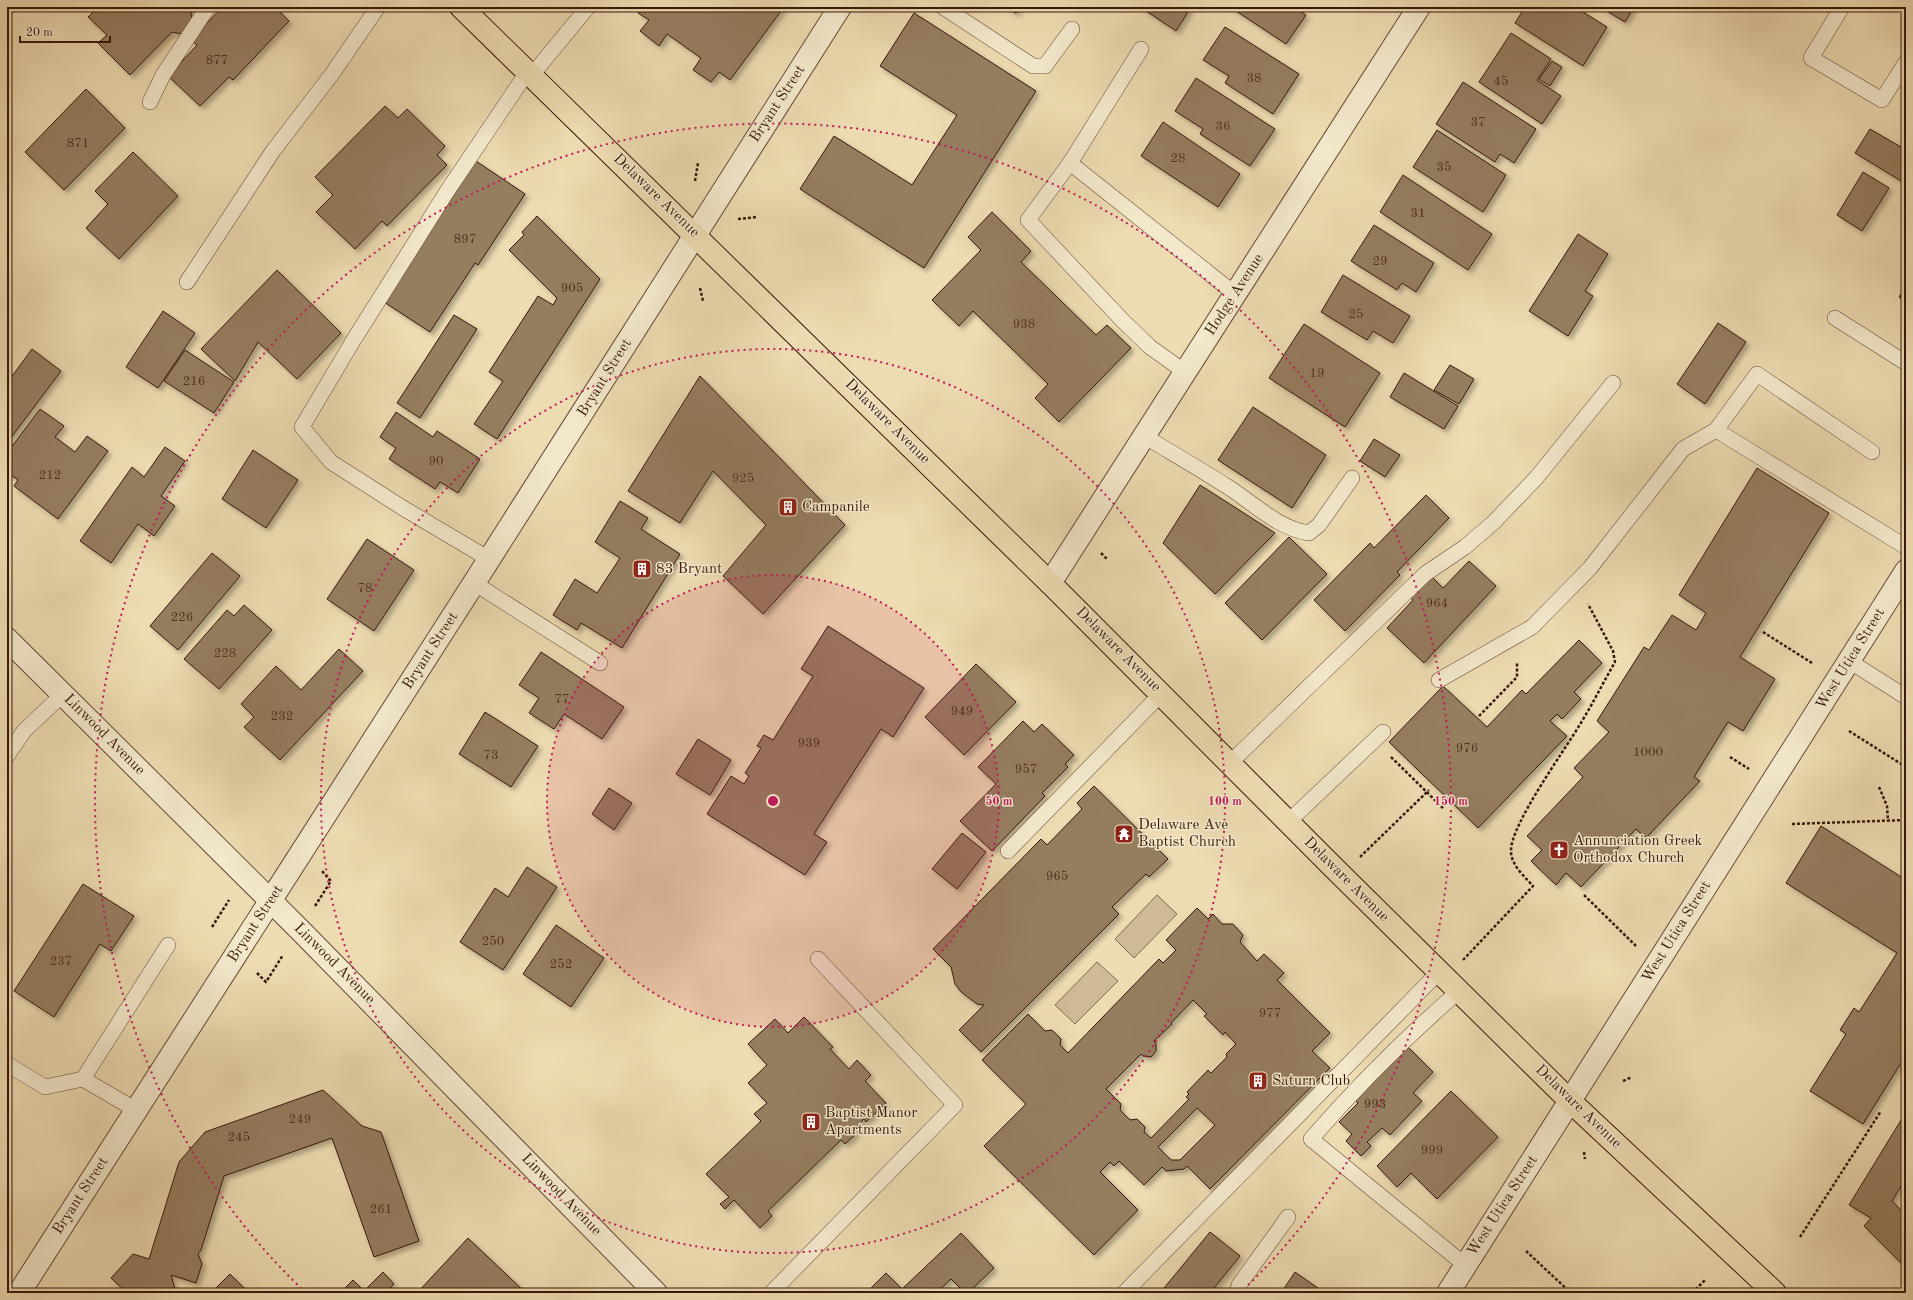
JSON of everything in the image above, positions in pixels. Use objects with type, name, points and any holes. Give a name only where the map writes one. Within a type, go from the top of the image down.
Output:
[{"type":"main road","name":"Delaware Avenue","points":[[461,7],[696,234],[1050,583],[1288,822],[1570,1101],[1775,1293]]},
{"type":"street","name":"Bryant Street","points":[[19,1293],[490,559],[840,7]]},
{"type":"street","name":"Hodge Avenue","points":[[1050,583],[1419,7]]},
{"type":"street","name":"West Utica Street","points":[[1448,1293],[1906,571]]},
{"type":"street","name":"Linwood Avenue","points":[[7,639],[270,901],[656,1293]]},
{"type":"lane","points":[[150,102],[163,75],[208,7]]},
{"type":"lane","points":[[187,282],[273,151],[332,74],[378,7]]},
{"type":"lane","points":[[490,559],[409,512],[331,462],[302,427],[353,341],[446,192],[530,73],[588,7]]},
{"type":"lane","points":[[943,7],[1033,66],[1045,66],[1072,29]]},
{"type":"lane","points":[[1842,7],[1811,58],[1882,100],[1906,62]]},
{"type":"lane","points":[[1141,49],[1070,163],[1028,220],[1122,320],[1150,347],[1185,372]]},
{"type":"lane","points":[[1070,163],[1235,294]]},
{"type":"lane","points":[[1835,318],[1906,363]]},
{"type":"lane","points":[[1439,680],[1532,627],[1590,568],[1683,449],[1716,430],[1757,374],[1872,452]]},
{"type":"lane","points":[[1230,763],[1425,574],[1465,547],[1494,522],[1537,477],[1613,383]]},
{"type":"lane","points":[[1716,430],[1906,547]]},
{"type":"lane","points":[[1144,436],[1228,487],[1282,523],[1300,532],[1309,534],[1319,525],[1352,478]]},
{"type":"lane","points":[[474,583],[600,663]]},
{"type":"lane","points":[[1849,661],[1906,697]]},
{"type":"lane","points":[[7,756],[24,731],[63,694]]},
{"type":"lane","points":[[1008,851],[1162,694]]},
{"type":"lane","points":[[1288,822],[1383,732]]},
{"type":"lane","points":[[84,1079],[168,945]]},
{"type":"lane","points":[[771,1293],[955,1105],[818,959]]},
{"type":"lane","points":[[1124,1293],[1439,972]]},
{"type":"lane","points":[[1459,991],[1414,1030],[1368,1075],[1311,1139],[1466,1265]]},
{"type":"lane","points":[[7,1064],[44,1087],[84,1079],[136,1110]]},
{"type":"lane","points":[[1237,1293],[1239,1285],[1288,1217]]},
{"type":"path","points":[[695,181],[698,163]]},
{"type":"path","points":[[738,219],[757,217]]},
{"type":"path","points":[[700,288],[703,301]]},
{"type":"path","points":[[1101,553],[1108,560]]},
{"type":"path","points":[[1474,949],[1533,886],[1515,865],[1510,852],[1512,837],[1523,816],[1580,724],[1615,662],[1613,651],[1576,583]]},
{"type":"path","points":[[1763,632],[1812,663]]},
{"type":"path","points":[[1479,716],[1517,677]]},
{"type":"path","points":[[1849,731],[1906,767]]},
{"type":"path","points":[[1389,755],[1444,809]]},
{"type":"path","points":[[1730,757],[1752,771]]},
{"type":"path","points":[[1878,787],[1886,806],[1888,821]]},
{"type":"path","points":[[1369,848],[1427,791]]},
{"type":"path","points":[[1792,824],[1906,820]]},
{"type":"path","points":[[315,907],[331,881],[318,867]]},
{"type":"path","points":[[1584,895],[1639,949]]},
{"type":"path","points":[[212,927],[229,900]]},
{"type":"path","points":[[254,970],[266,982],[284,955]]},
{"type":"path","points":[[1623,1081],[1632,1077]]},
{"type":"path","points":[[1800,1237],[1881,1110]]},
{"type":"path","points":[[1584,1152],[1585,1159]]},
{"type":"path","points":[[1526,1251],[1571,1293]]},
{"type":"path","points":[[1692,1293],[1706,1279]]},
{"type":"shaded area","points":[[1157,895],[1177,914],[1134,958],[1115,939]]},
{"type":"shaded area","points":[[1097,962],[1118,981],[1075,1024],[1055,1005]]},
{"type":"building","points":[[98,7],[196,7],[191,12],[192,23],[182,34],[172,32],[130,75],[98,43],[107,35],[88,17]]},
{"type":"building","points":[[222,7],[275,7],[289,21],[233,80],[229,77],[200,106],[168,76],[197,45],[191,40]]},
{"type":"building","points":[[643,7],[784,7],[730,80],[719,72],[711,82],[693,70],[701,58],[667,34],[659,46],[640,31],[649,20],[638,13]]},
{"type":"building","points":[[1006,7],[1020,7],[1016,13]]},
{"type":"building","points":[[1144,7],[1191,7],[1176,31],[1143,9]]},
{"type":"building","points":[[1230,7],[1294,7],[1306,15],[1286,44]]},
{"type":"building","points":[[1525,7],[1575,7],[1607,27],[1583,66],[1515,23]]},
{"type":"building","points":[[1600,7],[1634,7],[1625,22]]},
{"type":"building","points":[[914,13],[1036,91],[924,268],[800,189],[834,136],[912,185],[957,115],[880,66]]},
{"type":"building","points":[[1225,27],[1299,74],[1273,114],[1225,83],[1229,76],[1203,60]]},
{"type":"building","points":[[1511,33],[1551,59],[1537,80],[1561,96],[1542,124],[1479,82]]},
{"type":"building","points":[[1552,61],[1562,67],[1550,86],[1539,79]]},
{"type":"building","points":[[1196,78],[1275,129],[1250,166],[1200,134],[1203,129],[1175,111]]},
{"type":"building","points":[[1463,82],[1536,129],[1514,163],[1500,154],[1495,162],[1436,124]]},
{"type":"building","points":[[86,89],[125,128],[64,190],[25,152]]},
{"type":"building","points":[[385,106],[398,118],[407,109],[445,146],[437,155],[447,165],[387,226],[382,221],[355,249],[316,212],[333,195],[315,177]]},
{"type":"building","points":[[1163,122],[1240,174],[1218,207],[1141,156]]},
{"type":"building","points":[[1870,129],[1906,150],[1906,184],[1855,153]]},
{"type":"building","points":[[1437,130],[1506,175],[1483,212],[1413,167]]},
{"type":"building","points":[[133,152],[178,196],[119,259],[86,228],[108,204],[95,191]]},
{"type":"building","points":[[476,161],[525,194],[478,265],[475,263],[430,332],[384,302]]},
{"type":"building","points":[[1863,172],[1889,188],[1862,231],[1837,215]]},
{"type":"building","points":[[1403,175],[1492,234],[1468,270],[1380,212]]},
{"type":"building","points":[[992,212],[1031,251],[1021,262],[1096,335],[1107,325],[1131,348],[1059,422],[1035,398],[1048,384],[973,311],[959,326],[932,300],[981,250],[968,237]]},
{"type":"building","points":[[537,216],[600,279],[497,439],[474,424],[503,381],[489,372],[538,296],[553,305],[557,298],[509,250],[524,235],[522,232]]},
{"type":"building","points":[[1374,225],[1434,263],[1416,292],[1402,283],[1397,290],[1351,261]]},
{"type":"building","points":[[1578,234],[1608,254],[1585,291],[1593,296],[1568,336],[1529,311]]},
{"type":"building","points":[[277,270],[341,333],[297,379],[258,342],[235,381],[201,349]]},
{"type":"building","points":[[1343,275],[1410,316],[1393,343],[1373,331],[1367,340],[1321,312]]},
{"type":"building","points":[[1906,286],[1906,302],[1899,297]]},
{"type":"building","points":[[163,311],[195,333],[158,388],[126,367]]},
{"type":"building","points":[[454,315],[477,329],[420,418],[397,403]]},
{"type":"building","points":[[1718,323],[1746,342],[1705,404],[1677,384]]},
{"type":"building","points":[[1304,324],[1380,373],[1345,427],[1269,378]]},
{"type":"building","points":[[32,349],[61,371],[7,443],[7,383]]},
{"type":"building","points":[[185,350],[234,382],[214,413],[164,381]]},
{"type":"building","points":[[1450,365],[1474,379],[1459,404],[1434,390]]},
{"type":"building","points":[[1404,373],[1458,406],[1444,429],[1390,397]]},
{"type":"building","name":"Campanile","points":[[700,376],[845,525],[763,614],[723,576],[766,525],[713,471],[680,523],[628,491]]},
{"type":"building","points":[[1253,407],[1326,455],[1292,508],[1218,460]]},
{"type":"building","points":[[40,409],[64,426],[55,437],[75,452],[87,436],[108,451],[58,519],[14,486],[18,480],[7,472],[7,453]]},
{"type":"building","points":[[396,412],[433,437],[437,431],[480,459],[458,493],[440,482],[435,489],[389,459],[396,448],[380,437]]},
{"type":"building","points":[[1374,439],[1400,455],[1385,477],[1360,461]]},
{"type":"building","points":[[165,447],[185,461],[161,496],[175,506],[154,536],[138,524],[111,563],[80,541],[132,467],[144,477]]},
{"type":"building","points":[[253,450],[298,480],[266,528],[222,499]]},
{"type":"building","points":[[1757,468],[1829,513],[1740,657],[1775,679],[1743,731],[1728,722],[1694,777],[1700,781],[1646,838],[1636,829],[1581,887],[1566,873],[1556,885],[1531,861],[1542,850],[1527,836],[1583,777],[1574,768],[1609,732],[1597,721],[1644,647],[1649,650],[1672,615],[1696,630],[1706,613],[1679,595]]},
{"type":"building","points":[[1200,485],[1275,533],[1215,594],[1163,543]]},
{"type":"building","points":[[1426,495],[1449,518],[1397,572],[1400,575],[1345,631],[1314,600],[1370,543],[1374,548]]},
{"type":"building","name":"83 Bryant","points":[[620,501],[648,518],[641,529],[680,554],[622,648],[581,623],[577,630],[553,615],[575,579],[597,593],[620,558],[595,542]]},
{"type":"building","points":[[1289,537],[1327,574],[1262,640],[1225,603]]},
{"type":"building","points":[[367,539],[414,570],[374,631],[327,599]]},
{"type":"building","points":[[212,553],[240,576],[178,650],[150,626]]},
{"type":"building","points":[[1469,561],[1496,586],[1424,663],[1387,628],[1413,600],[1410,597],[1430,575],[1443,588]]},
{"type":"building","points":[[244,605],[272,630],[219,689],[184,659],[227,610],[234,616]]},
{"type":"building","points":[[828,626],[924,688],[893,737],[881,729],[814,834],[827,842],[805,875],[707,814],[731,776],[744,784],[749,776],[745,773],[761,748],[757,746],[764,735],[773,740],[813,676],[801,669]]},
{"type":"building","points":[[1579,640],[1602,663],[1574,692],[1581,699],[1562,719],[1557,714],[1550,721],[1567,736],[1478,828],[1389,742],[1443,686],[1487,727],[1522,690],[1526,694]]},
{"type":"building","points":[[339,649],[363,671],[280,760],[244,727],[254,717],[241,704],[276,666],[301,690]]},
{"type":"building","points":[[541,652],[624,707],[602,739],[564,714],[554,729],[529,713],[539,698],[519,685]]},
{"type":"building","points":[[976,664],[1016,702],[964,755],[925,717]]},
{"type":"building","points":[[485,712],[538,746],[511,787],[459,754]]},
{"type":"building","points":[[1023,721],[1034,732],[1042,724],[1074,755],[1065,764],[1068,767],[1042,793],[1045,796],[992,851],[960,821],[996,784],[978,767]]},
{"type":"building","points":[[698,739],[731,760],[710,795],[676,774]]},
{"type":"building","points":[[1094,786],[1168,859],[1149,877],[1146,874],[1112,907],[1119,914],[981,1052],[959,1030],[984,1005],[977,1004],[961,992],[955,984],[951,967],[933,949],[1041,839],[1047,845],[1082,809],[1077,803]]},
{"type":"building","points":[[609,788],[632,803],[614,830],[592,814]]},
{"type":"building","points":[[1821,826],[1906,880],[1906,1055],[1863,1124],[1810,1091],[1846,1034],[1840,1030],[1854,1008],[1859,1012],[1897,953],[1786,883]]},
{"type":"building","points":[[962,833],[986,852],[957,889],[932,869]]},
{"type":"building","points":[[527,867],[557,887],[503,970],[460,942],[495,888],[508,897]]},
{"type":"building","points":[[83,884],[134,916],[111,951],[100,944],[54,1017],[14,991]]},
{"type":"building","name":"Saturn Club","points":[[1197,908],[1208,919],[1213,914],[1222,924],[1233,924],[1243,935],[1240,942],[1257,961],[1264,954],[1284,973],[1277,980],[1330,1033],[1312,1051],[1330,1068],[1210,1189],[1187,1166],[1184,1169],[1166,1171],[1162,1167],[1144,1185],[1119,1161],[1114,1166],[1110,1162],[1100,1172],[1138,1210],[1094,1255],[984,1146],[1026,1104],[982,1060],[1028,1014],[1045,1031],[1052,1030],[1061,1039],[1060,1045],[1068,1053],[1159,959],[1163,963],[1176,950],[1166,940]],"holes":[[[1193,1000],[1207,1014],[1204,1016],[1223,1035],[1225,1032],[1236,1044],[1226,1054],[1227,1057],[1211,1073],[1208,1070],[1187,1092],[1189,1094],[1186,1097],[1189,1099],[1151,1138],[1144,1132],[1145,1127],[1137,1119],[1130,1120],[1120,1110],[1121,1104],[1106,1089],[1141,1054],[1143,1056],[1151,1057],[1156,1051],[1156,1044],[1154,1041],[1172,1024],[1171,1023]],[[1197,1108],[1215,1125],[1180,1160],[1171,1160],[1158,1147]]]},
{"type":"building","points":[[556,925],[604,958],[571,1007],[523,974]]},
{"type":"building","name":"Baptist Manor Apartments","points":[[804,1017],[833,1047],[830,1049],[849,1069],[857,1060],[871,1075],[865,1081],[886,1103],[866,1122],[864,1119],[853,1130],[856,1134],[845,1144],[841,1140],[768,1211],[772,1216],[760,1228],[734,1200],[725,1209],[720,1204],[729,1197],[706,1174],[761,1121],[754,1114],[767,1103],[748,1083],[767,1065],[748,1044],[775,1019],[788,1033]]},
{"type":"building","points":[[1407,1046],[1433,1072],[1413,1093],[1422,1101],[1390,1135],[1382,1128],[1367,1142],[1371,1146],[1361,1156],[1346,1141],[1352,1134],[1339,1122],[1358,1103],[1354,1099]]},
{"type":"building","points":[[323,1090],[362,1126],[381,1132],[419,1241],[374,1257],[332,1138],[224,1176],[201,1250],[198,1254],[202,1264],[196,1283],[171,1275],[176,1293],[127,1293],[111,1278],[133,1254],[149,1259],[179,1162],[205,1132]]},
{"type":"building","points":[[1451,1091],[1498,1137],[1437,1199],[1411,1173],[1397,1187],[1377,1166]]},
{"type":"building","points":[[1906,1112],[1906,1178],[1892,1201],[1906,1215],[1906,1268],[1864,1226],[1871,1218],[1849,1205]]},
{"type":"building","points":[[1210,1232],[1240,1256],[1210,1293],[1160,1293]]},
{"type":"building","points":[[961,1233],[994,1268],[968,1293],[965,1293],[951,1279],[936,1293],[866,1293],[886,1273],[902,1289]]},
{"type":"building","points":[[468,1238],[526,1293],[417,1293]]},
{"type":"building","points":[[383,1272],[394,1284],[385,1293],[340,1293],[353,1280],[364,1291]]},
{"type":"building","points":[[1295,1272],[1325,1293],[1281,1293]]},
{"type":"building","points":[[230,1274],[249,1293],[211,1293]]},
{"type":"place","name":"Campanile","points":[[788,507]]},
{"type":"place","name":"83 Bryant","points":[[642,569]]},
{"type":"place","name":"Delaware Ave Baptist Church","points":[[1124,834]]},
{"type":"place","name":"Annunciation Greek Orthodox Church","points":[[1559,850]]},
{"type":"place","name":"Saturn Club","points":[[1258,1081]]},
{"type":"place","name":"Baptist Manor Apartments","points":[[811,1122]]}]
